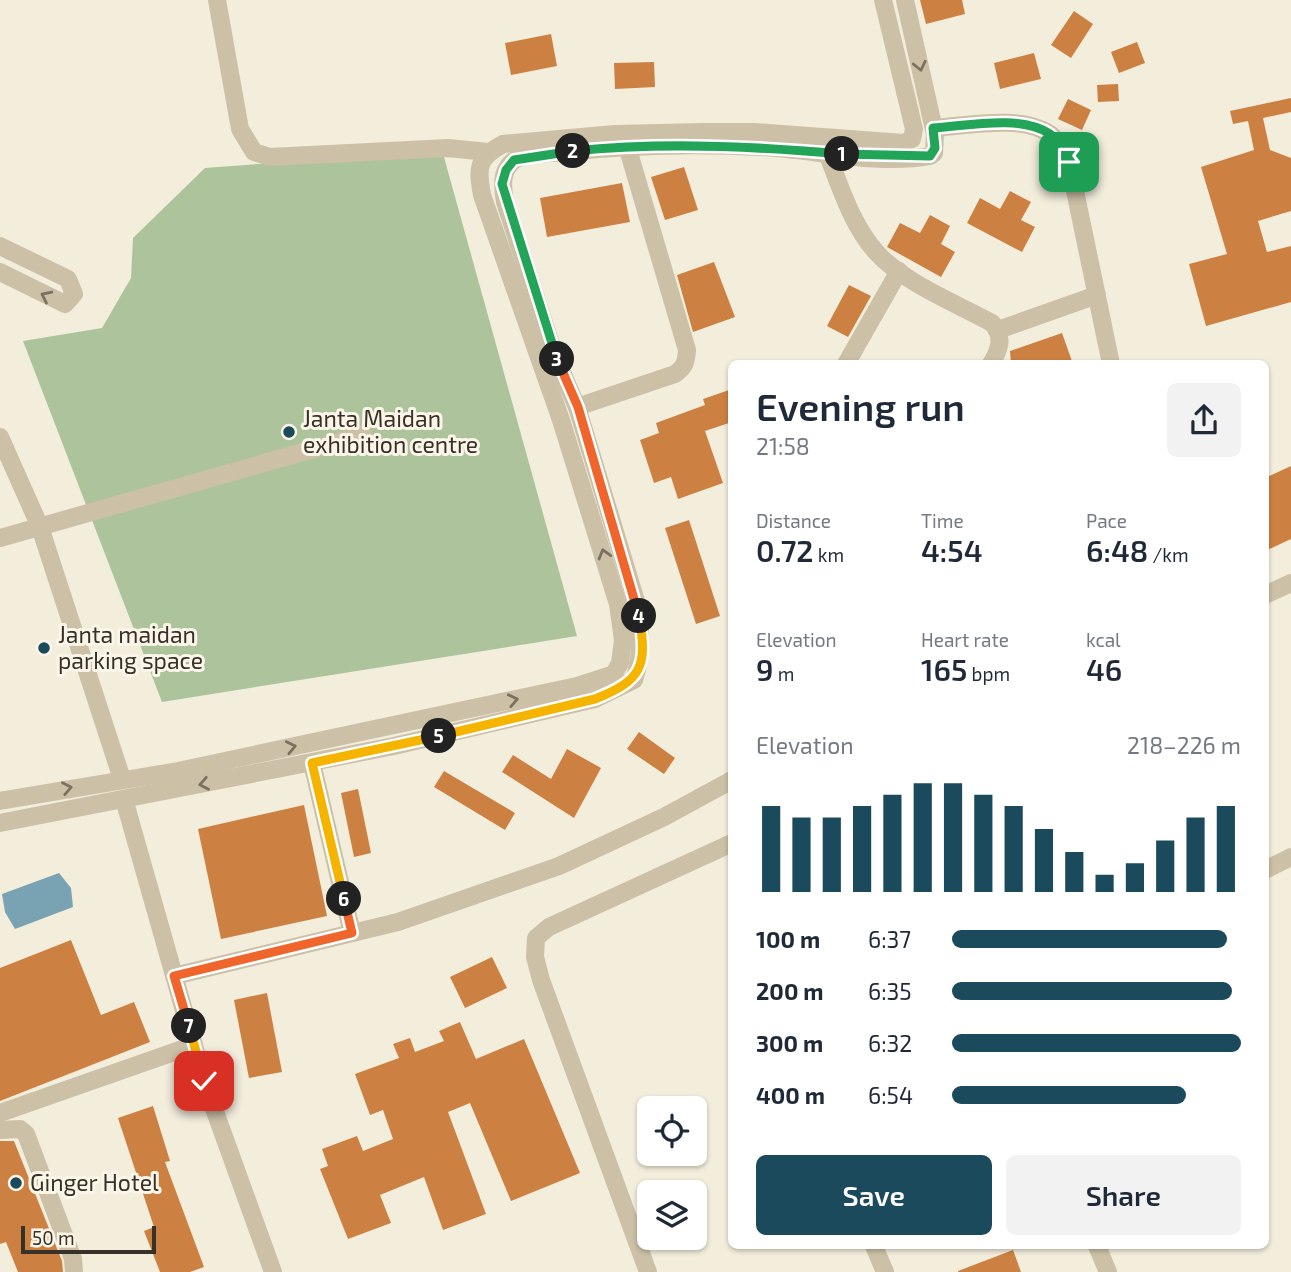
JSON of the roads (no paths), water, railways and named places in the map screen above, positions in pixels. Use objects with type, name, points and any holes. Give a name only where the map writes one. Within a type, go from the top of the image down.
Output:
[{"type":"street","points":[[217,0],[240,129],[254,152],[270,157],[448,148],[488,152]]},
{"type":"street","points":[[0,801],[178,771],[564,689],[614,674],[620,663],[623,640],[618,604],[561,420],[482,195],[480,162],[488,152],[503,144],[704,132],[754,132],[904,143],[912,139],[914,129],[883,0]]},
{"type":"street","points":[[0,823],[312,763],[595,699],[635,680],[640,663],[642,633],[636,601],[578,407],[554,354],[502,184],[506,170],[514,160],[533,155],[627,146],[762,147],[827,153],[930,156],[935,148],[933,128],[905,0]]},
{"type":"street","points":[[933,128],[1009,124],[1031,126],[1051,135],[1069,162],[1110,360]]},
{"type":"street","points":[[578,407],[675,374],[684,369],[686,362],[687,350],[627,146]]},
{"type":"street","points":[[827,153],[862,231],[877,254],[899,271],[992,323],[998,330],[1001,341],[993,360]]},
{"type":"street","points":[[0,246],[68,279],[74,294],[65,304],[0,272]]},
{"type":"street","points":[[848,360],[899,271]]},
{"type":"street","points":[[998,330],[1097,295]]},
{"type":"street","points":[[0,538],[363,435]]},
{"type":"street","points":[[0,437],[40,527],[122,779]]},
{"type":"street","points":[[1269,593],[1291,583]]},
{"type":"street","points":[[312,763],[352,933]]},
{"type":"street","points":[[174,976],[398,922],[559,866],[664,817],[728,782]]},
{"type":"street","points":[[124,799],[194,1045],[273,1272]]},
{"type":"street","points":[[648,1272],[541,980],[535,957],[536,938],[549,927],[728,845]]},
{"type":"street","points":[[1269,868],[1291,858]]},
{"type":"street","points":[[0,1113],[194,1045]]},
{"type":"street","points":[[0,1129],[20,1129],[26,1134],[73,1259],[74,1272]]},
{"type":"street","points":[[875,1249],[885,1272]]},
{"type":"street","points":[[1098,1249],[1108,1272]]},
{"type":"water","points":[[59,873],[71,888],[73,907],[15,929],[5,912],[2,894]]},
{"type":"place","name":"Janta Maidan exhibition centre","points":[[289,432]]},
{"type":"place","name":"Janta maidan parking space","points":[[44,648]]},
{"type":"place","name":"Ginger Hotel","points":[[16,1183]]}]
